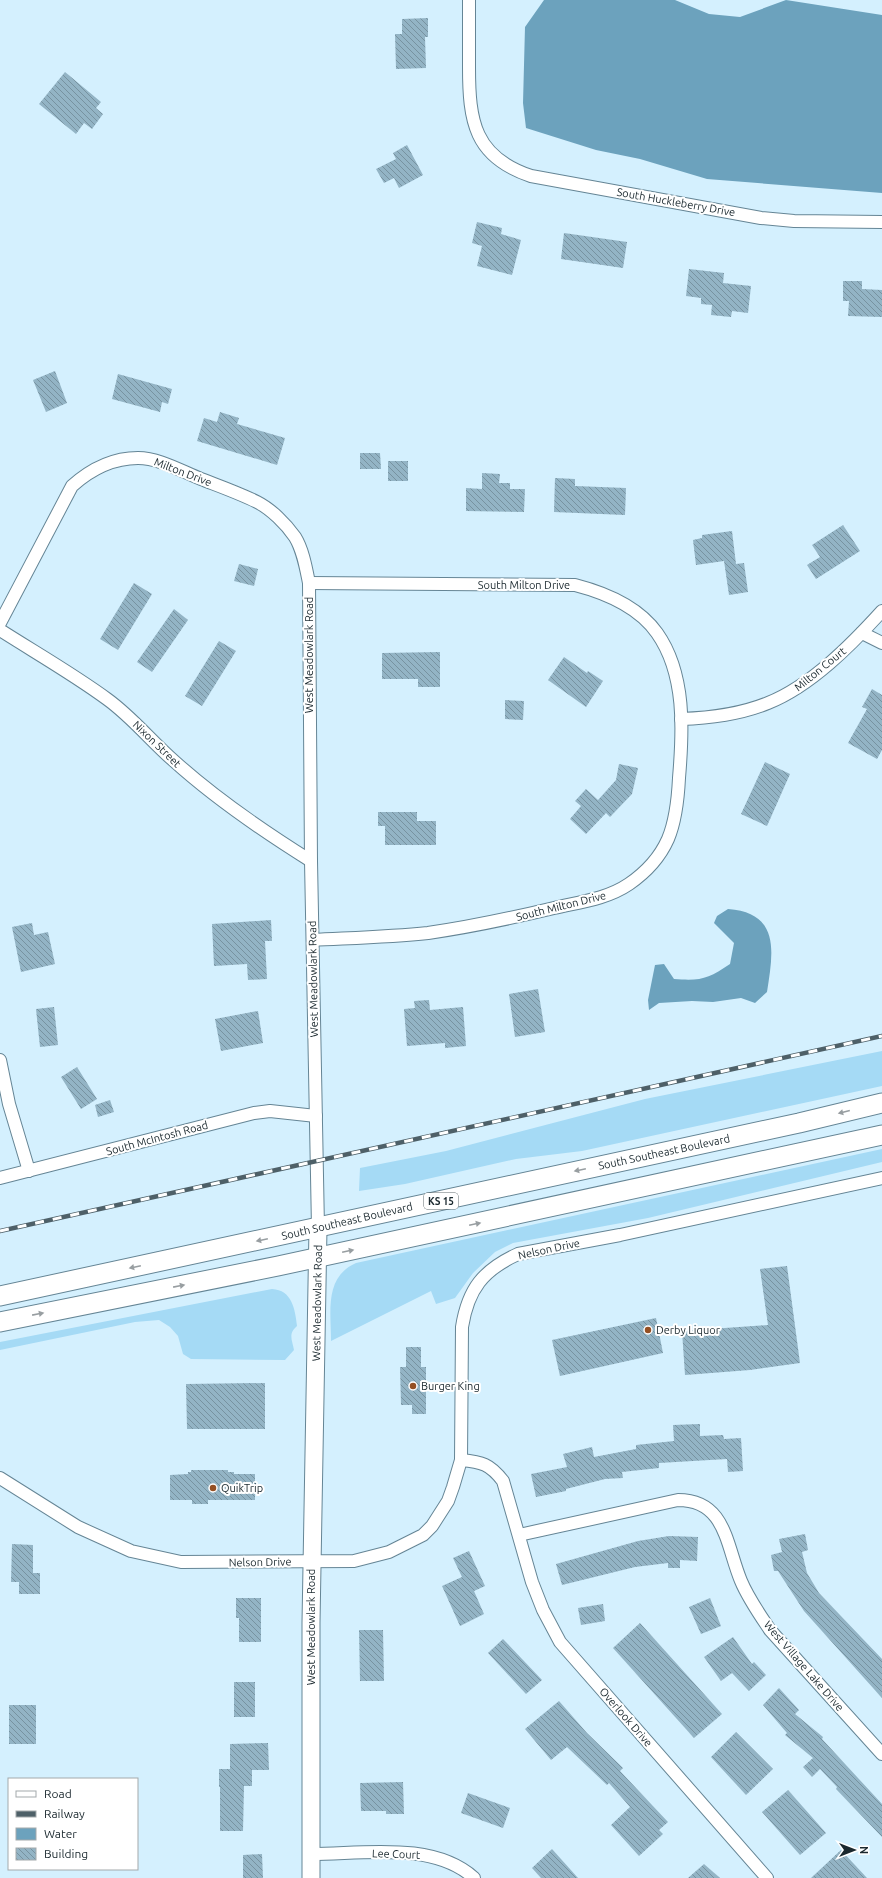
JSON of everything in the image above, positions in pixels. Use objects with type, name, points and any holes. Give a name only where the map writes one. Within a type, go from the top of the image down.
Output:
[{"type":"main road","name":"South Southeast Boulevard","points":[[0,1296],[799,1123],[882,1103]]},
{"type":"main road","points":[[0,1322],[318,1258],[882,1135]]},
{"type":"main road","name":"West Meadowlark Road","points":[[311,1878],[312,1561],[318,1228]]},
{"type":"street","name":"South Huckleberry Drive","points":[[469,0],[470,108],[476,128],[483,143],[502,162],[516,170],[531,176],[761,218],[794,221],[882,222]]},
{"type":"street","name":"Milton Drive","points":[[0,623],[72,486],[96,468],[111,461],[126,458],[152,459],[258,502],[280,520],[295,538],[304,560],[309,584]]},
{"type":"street","name":"South Milton Drive","points":[[309,584],[575,585],[596,590],[620,601],[640,614],[659,636],[673,668],[682,719],[681,755],[675,819],[660,852],[650,866],[631,883],[601,898],[489,923],[426,933],[313,940]]},
{"type":"street","name":"West Meadowlark Road","points":[[309,584],[311,861],[318,1228]]},
{"type":"street","name":"Milton Court","points":[[682,719],[711,718],[741,712],[769,703],[793,691],[862,633],[882,611]]},
{"type":"street","name":"Nixon Street","points":[[0,630],[108,699],[126,714],[166,754],[201,785],[266,833],[311,861]]},
{"type":"street","points":[[862,633],[882,643]]},
{"type":"street","points":[[0,1060],[9,1104],[29,1171]]},
{"type":"street","name":"South McIntosh Road","points":[[0,1178],[254,1113],[270,1112],[316,1116]]},
{"type":"street","name":"Nelson Drive","points":[[0,1478],[78,1527],[132,1552],[181,1562],[312,1561],[372,1558],[402,1547],[423,1535],[432,1526],[448,1501],[461,1460],[462,1327],[464,1313],[480,1279],[503,1261],[518,1254],[535,1250],[620,1235],[882,1178]]},
{"type":"street","name":"Overlook Drive","points":[[461,1460],[481,1462],[496,1472],[507,1490],[532,1582],[543,1610],[560,1642],[767,1878]]},
{"type":"street","name":"West Village Lake Drive","points":[[519,1535],[678,1500],[692,1500],[704,1506],[720,1520],[741,1581],[756,1609],[770,1630],[882,1754]]},
{"type":"street","name":"Lee Court","points":[[311,1854],[378,1852],[422,1854],[442,1859],[463,1868],[474,1878]]},
{"type":"shaded area","points":[[882,1051],[882,1086],[582,1151],[516,1159],[405,1184],[359,1191],[360,1168],[446,1151],[645,1099]]},
{"type":"shaded area","points":[[882,1149],[882,1162],[648,1218],[513,1243],[495,1252],[473,1273],[455,1298],[436,1304],[431,1291],[331,1341],[330,1307],[334,1286],[346,1269],[356,1263]]},
{"type":"shaded area","points":[[272,1289],[279,1290],[288,1297],[295,1313],[297,1326],[292,1332],[291,1337],[294,1350],[285,1360],[191,1359],[183,1354],[178,1336],[170,1327],[159,1320],[135,1322],[0,1350],[0,1342]]},
{"type":"water","points":[[544,0],[675,0],[709,14],[740,17],[786,0],[882,15],[882,193],[707,179],[640,159],[596,150],[526,128],[523,103],[525,27]]},
{"type":"water","points":[[728,909],[745,912],[757,918],[765,927],[770,937],[771,963],[767,992],[755,1003],[741,998],[713,1002],[692,1001],[659,1003],[649,1010],[648,1000],[655,965],[664,964],[674,979],[691,980],[710,976],[730,964],[734,943],[714,923],[717,916]]},
{"type":"building","points":[[428,18],[428,37],[425,37],[426,68],[396,69],[395,34],[402,34],[402,19]]},
{"type":"building","points":[[65,72],[101,102],[96,108],[103,114],[92,129],[84,123],[76,134],[39,104]]},
{"type":"building","points":[[407,145],[423,175],[399,188],[394,178],[384,183],[376,169],[396,159],[393,153]]},
{"type":"building","points":[[477,222],[502,228],[501,234],[521,240],[512,275],[477,266],[482,246],[472,243]]},
{"type":"building","points":[[564,233],[627,242],[623,268],[561,259]]},
{"type":"building","points":[[689,269],[724,273],[723,283],[751,286],[748,313],[732,311],[731,317],[711,315],[712,305],[701,304],[701,298],[686,296]]},
{"type":"building","points":[[843,281],[862,281],[862,289],[882,290],[882,317],[848,316],[849,301],[843,301]]},
{"type":"building","points":[[55,371],[67,403],[46,412],[33,380]]},
{"type":"building","points":[[118,374],[172,389],[168,404],[162,402],[160,412],[112,399]]},
{"type":"building","points":[[220,412],[239,418],[237,424],[285,438],[277,465],[197,441],[204,418],[217,422]]},
{"type":"building","points":[[360,453],[380,453],[381,469],[360,469]]},
{"type":"building","points":[[388,461],[408,461],[408,481],[388,481]]},
{"type":"building","points":[[482,473],[500,474],[499,483],[510,483],[510,489],[525,489],[524,512],[466,511],[466,488],[482,489]]},
{"type":"building","points":[[555,478],[575,479],[575,486],[626,488],[625,515],[554,512]]},
{"type":"building","points":[[843,525],[860,551],[816,579],[807,565],[820,557],[812,545]]},
{"type":"building","points":[[732,531],[736,564],[744,563],[748,592],[729,595],[724,561],[696,565],[693,540],[702,538],[702,535]]},
{"type":"building","points":[[239,564],[258,569],[254,586],[234,581]]},
{"type":"building","points":[[134,583],[152,594],[118,650],[100,639]]},
{"type":"building","points":[[174,609],[188,620],[152,672],[137,662]]},
{"type":"building","points":[[219,641],[236,651],[202,706],[185,696]]},
{"type":"building","points":[[440,652],[440,687],[418,687],[418,679],[382,679],[382,653]]},
{"type":"building","points":[[564,657],[587,673],[588,671],[603,681],[586,707],[548,680]]},
{"type":"building","points":[[872,689],[882,695],[882,750],[877,759],[848,743],[867,709],[862,707]]},
{"type":"building","points":[[505,700],[524,701],[523,720],[505,719]]},
{"type":"building","points":[[765,762],[790,774],[767,826],[741,814]]},
{"type":"building","points":[[619,764],[638,768],[632,794],[610,817],[606,813],[586,834],[570,819],[581,806],[575,801],[586,789],[598,800],[616,780]]},
{"type":"building","points":[[378,812],[417,812],[417,821],[436,821],[436,845],[385,845],[385,826],[378,826]]},
{"type":"building","points":[[271,920],[272,941],[265,941],[267,979],[248,980],[247,964],[214,966],[212,924]]},
{"type":"building","points":[[32,923],[34,935],[48,932],[55,964],[21,972],[12,927]]},
{"type":"building","points":[[538,989],[545,1032],[515,1037],[509,994]]},
{"type":"building","points":[[429,1000],[430,1010],[463,1007],[466,1046],[445,1048],[445,1043],[407,1046],[404,1009],[415,1008],[414,1001]]},
{"type":"building","points":[[54,1007],[58,1045],[40,1047],[36,1009]]},
{"type":"building","points":[[258,1011],[263,1043],[221,1051],[215,1019]]},
{"type":"building","points":[[77,1067],[97,1099],[81,1109],[61,1077]]},
{"type":"building","points":[[110,1100],[114,1112],[98,1117],[95,1105]]},
{"type":"building","points":[[787,1266],[800,1363],[750,1370],[685,1375],[682,1331],[768,1325],[760,1269]]},
{"type":"building","points":[[656,1318],[663,1353],[560,1376],[552,1340]]},
{"type":"building","name":"Burger King","points":[[406,1347],[421,1347],[421,1367],[426,1367],[426,1414],[412,1414],[412,1405],[401,1405],[400,1367],[406,1367]]},
{"type":"building","points":[[265,1383],[265,1429],[187,1429],[186,1384]]},
{"type":"building","points":[[700,1424],[700,1436],[723,1435],[724,1439],[741,1438],[743,1471],[728,1472],[727,1459],[659,1463],[659,1468],[622,1472],[623,1478],[605,1479],[566,1489],[566,1491],[536,1497],[531,1474],[567,1467],[563,1454],[592,1447],[594,1457],[636,1449],[636,1445],[674,1441],[673,1425]]},
{"type":"building","points":[[191,1470],[228,1470],[228,1472],[234,1472],[234,1474],[255,1474],[255,1500],[208,1500],[208,1504],[192,1504],[192,1500],[170,1500],[170,1475],[188,1474]]},
{"type":"building","points":[[805,1534],[808,1550],[802,1552],[807,1573],[819,1593],[882,1659],[882,1698],[804,1611],[778,1571],[774,1571],[771,1555],[782,1552],[779,1539]]},
{"type":"building","points":[[669,1536],[698,1537],[697,1561],[680,1560],[680,1568],[668,1568],[668,1563],[635,1567],[562,1585],[556,1564],[638,1541]]},
{"type":"building","points":[[12,1544],[33,1545],[33,1573],[40,1573],[40,1594],[19,1594],[19,1582],[11,1582]]},
{"type":"building","points":[[469,1551],[485,1586],[474,1591],[484,1614],[460,1626],[442,1586],[462,1577],[453,1558]]},
{"type":"building","points":[[236,1598],[261,1598],[261,1642],[239,1642],[239,1618],[236,1618]]},
{"type":"building","points":[[710,1598],[721,1626],[701,1634],[689,1607]]},
{"type":"building","points":[[603,1604],[605,1621],[581,1625],[578,1608]]},
{"type":"building","points":[[640,1623],[722,1714],[694,1738],[613,1648]]},
{"type":"building","points":[[359,1630],[383,1630],[384,1681],[360,1681]]},
{"type":"building","points":[[733,1637],[752,1664],[754,1662],[766,1675],[749,1691],[732,1673],[721,1681],[704,1657]]},
{"type":"building","points":[[503,1639],[542,1680],[526,1694],[488,1653]]},
{"type":"building","points":[[234,1682],[255,1682],[255,1717],[234,1717]]},
{"type":"building","points":[[779,1688],[799,1710],[795,1714],[823,1737],[822,1739],[882,1804],[882,1837],[836,1789],[837,1787],[820,1769],[812,1777],[803,1767],[813,1758],[785,1735],[787,1733],[763,1705]]},
{"type":"building","points":[[559,1701],[587,1733],[623,1768],[620,1771],[668,1822],[659,1830],[663,1834],[639,1856],[611,1825],[630,1807],[609,1783],[607,1785],[567,1747],[551,1760],[525,1729]]},
{"type":"building","points":[[9,1705],[36,1705],[36,1744],[9,1744]]},
{"type":"building","points":[[736,1732],[773,1769],[746,1795],[711,1757]]},
{"type":"building","points":[[268,1743],[269,1770],[252,1770],[252,1786],[244,1786],[243,1831],[220,1831],[219,1769],[230,1769],[230,1744]]},
{"type":"building","points":[[403,1782],[404,1814],[386,1814],[386,1811],[361,1811],[360,1783]]},
{"type":"building","points":[[788,1790],[826,1833],[800,1855],[762,1812]]},
{"type":"building","points":[[468,1793],[510,1808],[503,1828],[461,1813]]},
{"type":"building","points":[[552,1849],[578,1878],[541,1878],[532,1868]]},
{"type":"building","points":[[841,1850],[867,1878],[811,1878]]},
{"type":"building","points":[[262,1854],[263,1878],[243,1878],[243,1855]]},
{"type":"building","points":[[704,1864],[720,1878],[688,1878]]},
{"type":"railway","points":[[0,1231],[882,1036]]},
{"type":"place","name":"Derby Liquor","points":[[648,1330]]},
{"type":"place","name":"Burger King","points":[[413,1386]]},
{"type":"place","name":"QuikTrip","points":[[213,1488]]}]
